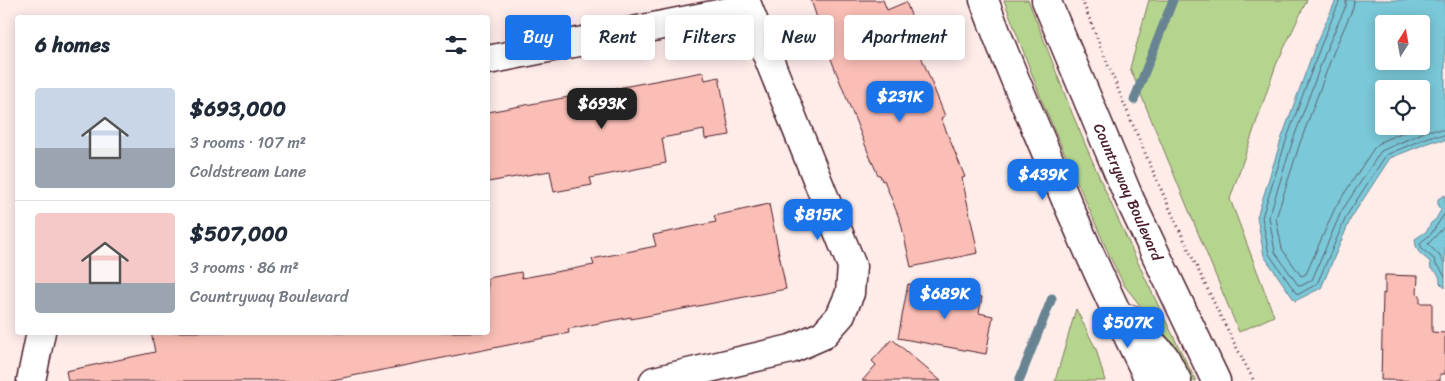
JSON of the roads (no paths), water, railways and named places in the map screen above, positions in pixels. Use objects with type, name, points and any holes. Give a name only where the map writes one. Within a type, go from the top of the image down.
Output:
[{"type":"street","points":[[984,0],[1071,213],[1109,298],[1150,381]]},
{"type":"street","name":"Countryway Boulevard","points":[[1046,0],[1130,200],[1216,381]]},
{"type":"street","points":[[490,60],[746,4],[852,266],[850,293],[840,316],[823,335],[791,349],[654,381]]},
{"type":"street","points":[[1109,298],[1164,356],[1177,381]]},
{"type":"street","points":[[31,381],[40,335]]},
{"type":"water","points":[[1336,0],[1445,0],[1445,141],[1433,141],[1390,158],[1351,218],[1321,288],[1295,301],[1264,256],[1257,217],[1282,137],[1316,44]]},
{"type":"water","points":[[1445,195],[1445,288],[1440,283],[1438,274],[1431,269],[1430,262],[1418,250],[1415,239],[1427,231],[1431,223],[1436,219],[1441,210],[1438,206],[1438,199]]},
{"type":"waterway","points":[[1134,100],[1173,0]]},
{"type":"waterway","points":[[1019,381],[1052,298]]}]
